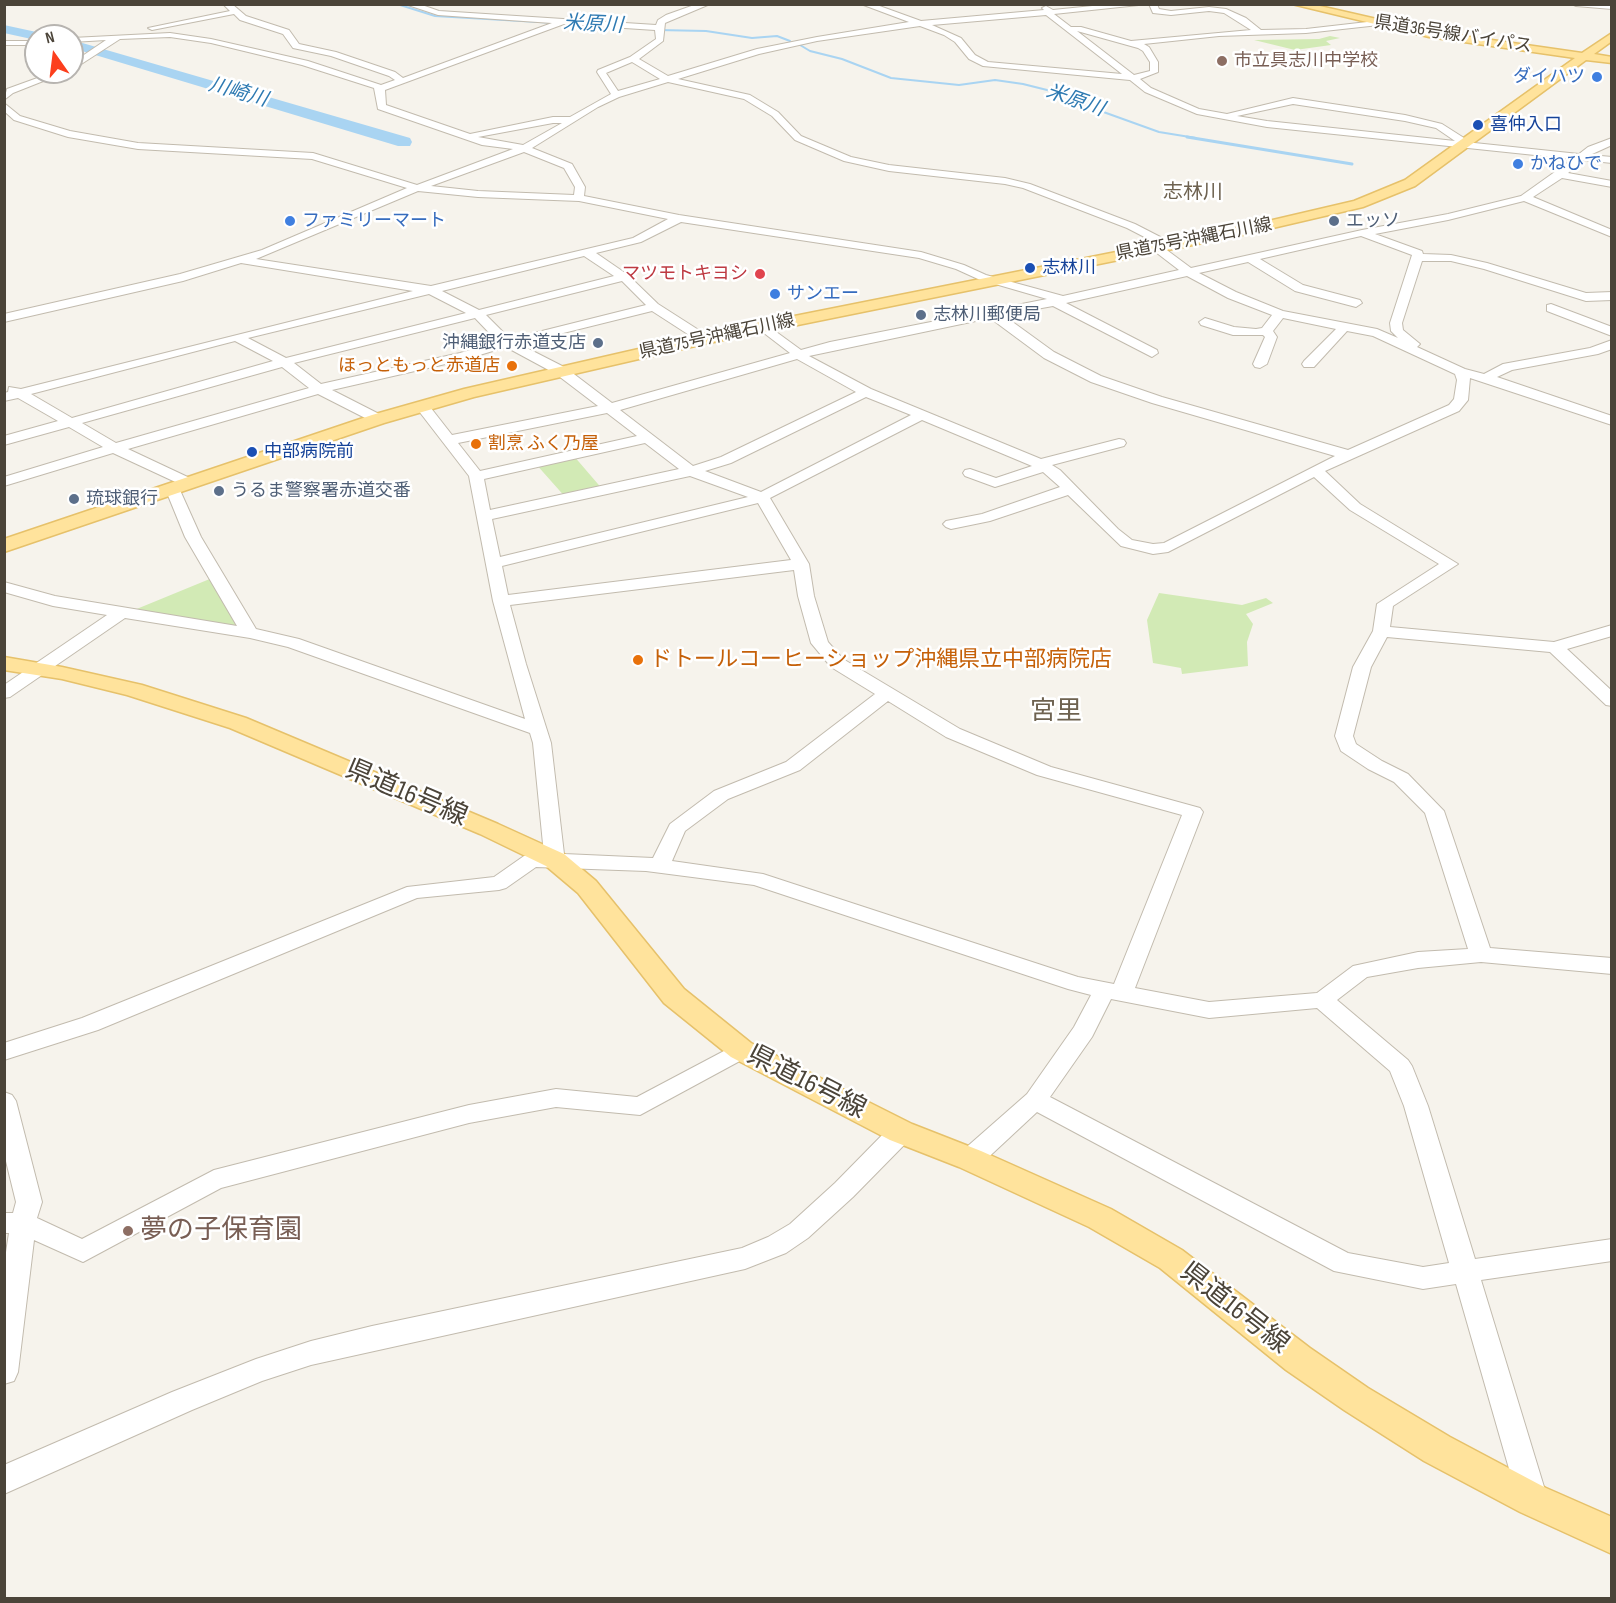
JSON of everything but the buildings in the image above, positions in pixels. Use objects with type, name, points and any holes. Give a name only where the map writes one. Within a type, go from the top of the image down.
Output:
[{"type":"main road","name":"県道36号線バイパス","points":[[1296,4],[1376,23],[1450,37],[1611,60]]},
{"type":"main road","name":"県道75号沖縄石川線","points":[[4,546],[422,406],[561,371],[704,339],[1314,215],[1358,204],[1410,183],[1611,36]]},
{"type":"main road","name":"県道16号線","points":[[4,663],[134,690],[238,723],[489,829],[555,860],[587,887],[674,996],[741,1050],[901,1132],[970,1159],[1100,1218],[1171,1258],[1298,1359],[1356,1399],[1437,1449],[1533,1500],[1611,1536]]},
{"type":"street","points":[[226,4],[243,18],[286,32],[296,46],[333,54],[392,74],[403,82]]},
{"type":"street","points":[[409,4],[438,13],[660,29]]},
{"type":"street","points":[[616,96],[601,72],[633,60],[655,45],[660,39],[661,22],[706,4]]},
{"type":"street","points":[[865,4],[953,36],[972,57],[986,64],[1135,78],[1154,72],[1154,62],[1146,49],[1081,29],[1070,29]]},
{"type":"street","points":[[1041,4],[1050,12],[1050,15],[1148,90],[1176,104],[1220,117],[1292,127],[1466,143],[1611,160]]},
{"type":"street","points":[[4,318],[159,283],[243,260],[290,243],[417,188],[523,149],[616,96],[780,47],[852,32],[919,23],[1144,4]]},
{"type":"street","points":[[1153,4],[1156,10],[1171,13],[1209,9],[1226,11],[1258,32]]},
{"type":"street","points":[[1576,4],[1611,7]]},
{"type":"street","points":[[549,8],[559,23]]},
{"type":"street","points":[[84,58],[104,44],[121,36],[165,24],[235,12]]},
{"type":"street","points":[[380,89],[559,23]]},
{"type":"street","points":[[1132,43],[1258,32],[1306,31],[1376,23]]},
{"type":"street","points":[[84,39],[170,35],[211,41],[305,63],[377,86],[380,89],[381,107],[469,138],[523,149],[568,166],[580,187],[579,198]]},
{"type":"street","points":[[4,43],[24,43]]},
{"type":"street","points":[[633,60],[667,79],[747,97],[775,114],[798,138],[848,159],[889,168],[1005,181],[1026,186],[1131,226],[1162,246],[1188,272],[1232,295],[1280,314],[1377,333],[1461,372],[1486,378],[1611,421]]},
{"type":"street","points":[[4,97],[10,91],[29,84]]},
{"type":"street","points":[[1220,117],[1293,101],[1405,118],[1439,126],[1466,143]]},
{"type":"street","points":[[4,106],[17,118],[69,134],[138,146],[313,156],[417,188],[478,194],[579,198],[679,218],[921,255],[1059,301],[1152,353]]},
{"type":"street","points":[[469,138],[554,120],[571,120]]},
{"type":"street","points":[[450,440],[610,408],[830,346],[994,315],[1362,233],[1448,217],[1525,198],[1560,175],[1591,149],[1611,141]]},
{"type":"street","points":[[1560,175],[1611,184]]},
{"type":"street","points":[[1525,198],[1611,234]]},
{"type":"street","points":[[4,397],[237,337],[637,240],[679,218]]},
{"type":"street","points":[[1362,233],[1418,253],[1404,303],[1395,323],[1397,331],[1416,345],[1423,355]]},
{"type":"street","points":[[587,253],[624,277],[654,307],[704,339]]},
{"type":"street","points":[[1416,257],[1452,258],[1487,266],[1564,292],[1586,297],[1611,297]]},
{"type":"street","points":[[1250,258],[1299,288],[1356,303]]},
{"type":"street","points":[[243,260],[431,290],[478,314],[507,343],[561,371],[691,471],[762,497],[801,564],[806,596],[820,643],[837,663],[953,733],[1044,771],[1193,812],[1113,992],[1035,1100],[970,1159]]},
{"type":"street","points":[[4,441],[284,362],[624,277]]},
{"type":"street","points":[[4,482],[24,474],[319,389],[463,356],[654,307]]},
{"type":"street","points":[[1551,308],[1611,332]]},
{"type":"street","points":[[1266,331],[1280,314]]},
{"type":"street","points":[[994,315],[1049,355],[1096,379],[1156,400],[1348,455]]},
{"type":"street","points":[[1205,322],[1233,331],[1266,331]]},
{"type":"street","points":[[764,327],[806,360],[866,392],[1055,473],[1113,532],[1127,543],[1153,549],[1168,547],[1315,470],[1454,408],[1461,400],[1464,380],[1461,372]]},
{"type":"street","points":[[1309,364],[1344,327]]},
{"type":"street","points":[[1260,364],[1271,337],[1266,331]]},
{"type":"street","points":[[237,337],[284,362],[319,389],[378,419]]},
{"type":"street","points":[[1486,378],[1508,367],[1593,351],[1611,344]]},
{"type":"street","points":[[4,383],[115,448],[189,483]]},
{"type":"street","points":[[485,516],[691,471],[726,459],[866,392]]},
{"type":"street","points":[[422,406],[476,476],[501,601],[536,729],[542,743],[555,860]]},
{"type":"street","points":[[493,563],[746,503],[922,415]]},
{"type":"street","points":[[476,476],[648,438]]},
{"type":"street","points":[[970,473],[995,483],[1119,443]]},
{"type":"street","points":[[1315,470],[1356,507],[1450,564],[1385,604],[1381,631],[1362,667],[1344,736],[1348,747],[1375,765],[1401,778],[1434,811],[1481,955]]},
{"type":"street","points":[[172,488],[193,537],[250,633]]},
{"type":"street","points":[[951,524],[985,518],[1060,491],[1072,490]]},
{"type":"street","points":[[501,601],[801,564]]},
{"type":"street","points":[[4,587],[53,601],[250,633],[293,643],[536,729]]},
{"type":"street","points":[[4,693],[122,612]]},
{"type":"street","points":[[1381,631],[1555,647],[1611,630]]},
{"type":"street","points":[[1555,647],[1611,701]]},
{"type":"street","points":[[660,866],[677,828],[721,795],[793,766],[887,693]]},
{"type":"street","points":[[4,1052],[90,1024],[414,892],[499,883],[531,861],[555,860],[660,866],[756,879],[1076,984],[1209,1010],[1322,1000],[1361,971],[1418,960],[1481,955],[1611,966]]},
{"type":"street","points":[[1322,1000],[1400,1066],[1416,1106],[1533,1500]]},
{"type":"street","points":[[14,1223],[83,1251],[214,1179],[469,1114],[556,1098],[640,1106],[741,1050]]},
{"type":"street","points":[[1035,1100],[1342,1263],[1423,1278],[1611,1250]]},
{"type":"street","points":[[4,1101],[29,1202],[14,1223],[4,1372]]},
{"type":"street","points":[[4,1480],[182,1401],[256,1371],[311,1353],[745,1258],[777,1245],[800,1231],[901,1132]]},
{"type":"green space","points":[[1330,36],[1340,38],[1326,41],[1331,45],[1295,50],[1254,40],[1319,39]]},
{"type":"green space","points":[[573,455],[604,491],[567,499],[535,463]]},
{"type":"green space","points":[[217,576],[250,633],[122,615]]},
{"type":"green space","points":[[1159,593],[1242,605],[1266,598],[1273,603],[1246,614],[1253,624],[1247,642],[1248,666],[1182,674],[1181,668],[1153,663],[1147,620]]},
{"type":"waterway","name":"米原川","points":[[397,4],[435,16],[556,23]]},
{"type":"waterway","name":"川崎川","points":[[4,29],[24,33]]},
{"type":"waterway","name":"米原川","points":[[658,30],[706,31],[752,38],[777,36],[790,41]]},
{"type":"waterway","name":"米原川","points":[[800,45],[810,51],[842,59],[891,78],[959,85],[995,80],[1023,84],[1063,94],[1084,105],[1159,132],[1196,138]]},
{"type":"waterway","name":"川崎川","points":[[84,48],[404,142]]},
{"type":"waterway","name":"米原川","points":[[1187,137],[1352,164]]},
{"type":"place","name":"市立具志川中学校","points":[[1222,61]]},
{"type":"place","name":"ダイハツ","points":[[1597,77]]},
{"type":"place","name":"喜仲入口","points":[[1478,125]]},
{"type":"place","name":"かねひで","points":[[1518,164]]},
{"type":"place","name":"ファミリーマート","points":[[290,221]]},
{"type":"place","name":"エッソ","points":[[1334,221]]},
{"type":"place","name":"志林川","points":[[1030,268]]},
{"type":"place","name":"マツモトキヨシ","points":[[760,274]]},
{"type":"place","name":"サンエー","points":[[775,294]]},
{"type":"place","name":"志林川郵便局","points":[[921,315]]},
{"type":"place","name":"沖縄銀行赤道支店","points":[[598,343]]},
{"type":"place","name":"ほっともっと赤道店","points":[[512,366]]},
{"type":"place","name":"割烹 ふく乃屋","points":[[476,444]]},
{"type":"place","name":"中部病院前","points":[[252,452]]},
{"type":"place","name":"うるま警察署赤道交番","points":[[219,491]]},
{"type":"place","name":"琉球銀行","points":[[74,499]]},
{"type":"place","name":"ドトールコーヒーショップ沖縄県立中部病院店","points":[[638,660]]},
{"type":"place","name":"夢の子保育園","points":[[128,1231]]},
{"type":"district","name":"志林川","points":[[1193,193]]},
{"type":"district","name":"宮里","points":[[1056,712]]}]
